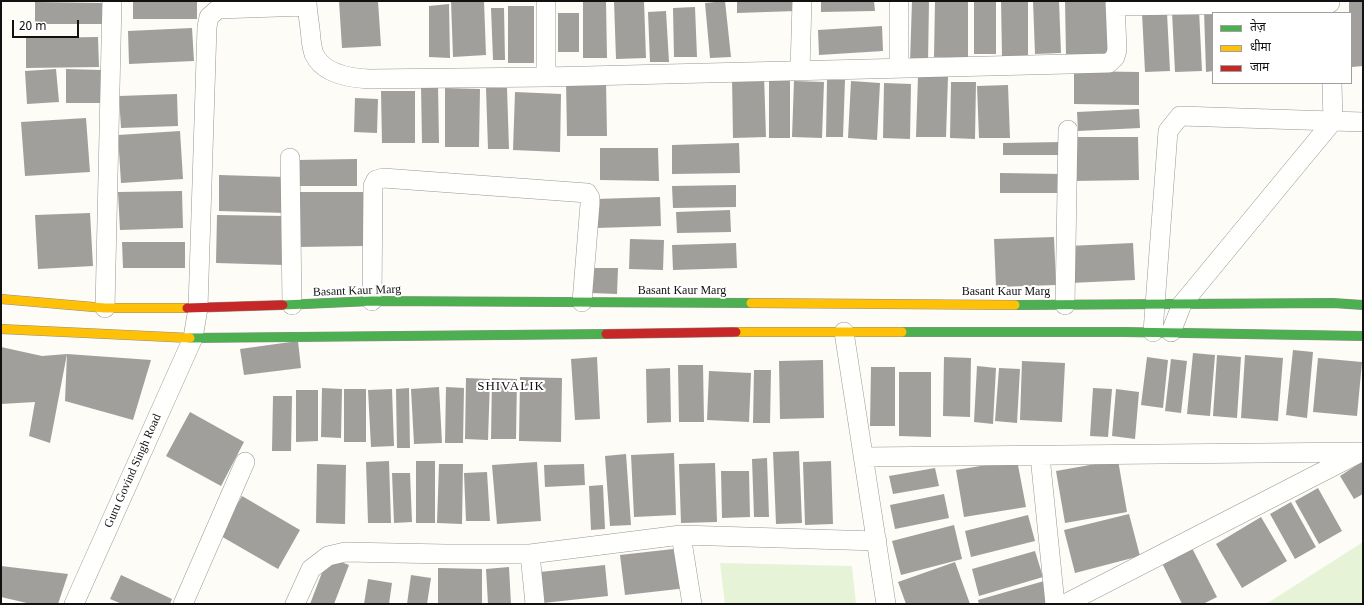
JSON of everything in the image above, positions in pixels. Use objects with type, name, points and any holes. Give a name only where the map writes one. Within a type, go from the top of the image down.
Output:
[{"type":"main road","name":"Basant Kaur Marg","points":[[1,299],[105,308],[198,308],[372,301],[1065,305],[1333,303],[1363,305]]},
{"type":"main road","points":[[1,329],[193,338],[844,332],[1162,332],[1363,336]]},
{"type":"street","points":[[105,308],[112,1]]},
{"type":"street","points":[[546,1],[546,77]]},
{"type":"street","points":[[800,70],[802,1]]},
{"type":"street","points":[[899,1],[899,68]]},
{"type":"street","points":[[307,3],[312,47],[318,61],[326,68],[337,74],[353,78],[369,79],[546,77],[1109,63],[1115,57],[1117,50],[1115,4],[1214,3],[1330,6]]},
{"type":"street","name":"Guru Govind Singh Road","points":[[74,604],[193,338],[198,308],[208,17],[218,9],[307,3]]},
{"type":"street","points":[[1162,332],[1182,304],[1333,121],[1332,84]]},
{"type":"street","points":[[1162,332],[1154,304],[1168,131],[1180,116],[1363,122]]},
{"type":"street","points":[[1065,305],[1068,130]]},
{"type":"street","points":[[290,158],[292,305]]},
{"type":"street","points":[[372,301],[373,186],[376,180],[384,178],[587,193],[590,198],[590,204],[582,302]]},
{"type":"street","points":[[844,332],[886,604]]},
{"type":"street","points":[[863,457],[1040,456],[1362,448]]},
{"type":"street","points":[[1065,604],[1362,448]]},
{"type":"street","points":[[1040,456],[1055,604]]},
{"type":"street","points":[[183,604],[245,462]]},
{"type":"street","points":[[295,604],[311,569],[328,556],[345,552],[530,554],[681,535],[877,541]]},
{"type":"street","points":[[681,535],[692,604]]},
{"type":"street","points":[[530,554],[535,604]]},
{"type":"green space","points":[[1363,542],[1363,604],[1266,604]]},
{"type":"green space","points":[[720,563],[852,566],[856,604],[725,604]]},
{"type":"building","points":[[133,1],[197,1],[197,19],[133,19]]},
{"type":"building","points":[[339,1],[378,1],[381,46],[342,48]]},
{"type":"building","points":[[451,1],[484,1],[486,55],[453,57]]},
{"type":"building","points":[[583,1],[606,1],[607,58],[583,58]]},
{"type":"building","points":[[614,1],[644,1],[646,58],[616,59]]},
{"type":"building","points":[[725,1],[731,57],[710,58],[705,3]]},
{"type":"building","points":[[737,1],[796,1],[796,11],[737,13]]},
{"type":"building","points":[[821,1],[874,1],[875,11],[821,12]]},
{"type":"building","points":[[912,1],[929,1],[928,63],[910,63]]},
{"type":"building","points":[[935,1],[968,1],[968,57],[934,57]]},
{"type":"building","points":[[974,1],[996,1],[996,54],[974,54]]},
{"type":"building","points":[[1001,1],[1028,1],[1028,56],[1002,56]]},
{"type":"building","points":[[1033,1],[1059,1],[1061,53],[1035,54]]},
{"type":"building","points":[[1065,1],[1109,1],[1110,54],[1066,55]]},
{"type":"building","points":[[1349,1],[1363,1],[1363,66],[1352,67],[1352,12],[1349,12]]},
{"type":"building","points":[[35,2],[104,3],[104,24],[35,24]]},
{"type":"building","points":[[449,4],[450,58],[429,57],[429,6]]},
{"type":"building","points":[[508,6],[534,6],[534,63],[508,63]]},
{"type":"building","points":[[695,7],[697,57],[674,57],[673,8]]},
{"type":"building","points":[[491,8],[504,8],[505,60],[493,60]]},
{"type":"building","points":[[1199,10],[1202,71],[1175,72],[1172,12]]},
{"type":"building","points":[[1204,10],[1212,13],[1212,71],[1206,72]]},
{"type":"building","points":[[666,11],[669,62],[650,62],[648,12]]},
{"type":"building","points":[[558,13],[579,13],[579,52],[558,52]]},
{"type":"building","points":[[1142,13],[1167,13],[1170,71],[1145,72]]},
{"type":"building","points":[[882,26],[883,51],[819,55],[818,30]]},
{"type":"building","points":[[192,28],[194,61],[129,64],[128,31]]},
{"type":"building","points":[[98,37],[99,67],[26,68],[26,38]]},
{"type":"building","points":[[56,69],[59,102],[27,104],[25,71]]},
{"type":"building","points":[[66,69],[101,70],[101,103],[66,103]]},
{"type":"building","points":[[1074,71],[1139,72],[1139,105],[1074,104]]},
{"type":"building","points":[[764,75],[766,137],[733,138],[732,76]]},
{"type":"building","points":[[918,76],[948,77],[946,137],[916,137]]},
{"type":"building","points":[[769,78],[790,78],[790,138],[769,138]]},
{"type":"building","points":[[566,80],[606,80],[607,136],[567,136]]},
{"type":"building","points":[[827,80],[845,80],[843,137],[826,137]]},
{"type":"building","points":[[794,81],[824,82],[822,138],[792,137]]},
{"type":"building","points":[[851,81],[880,83],[877,140],[848,138]]},
{"type":"building","points":[[951,82],[976,82],[975,139],[950,138]]},
{"type":"building","points":[[884,83],[911,84],[910,139],[883,138]]},
{"type":"building","points":[[421,85],[438,85],[439,143],[422,143]]},
{"type":"building","points":[[1008,85],[1010,138],[979,138],[977,86]]},
{"type":"building","points":[[445,88],[480,89],[479,147],[445,147]]},
{"type":"building","points":[[486,88],[507,88],[509,149],[488,149]]},
{"type":"building","points":[[381,91],[415,91],[415,143],[382,143]]},
{"type":"building","points":[[515,92],[561,94],[560,152],[513,150]]},
{"type":"building","points":[[177,94],[178,126],[121,128],[119,96]]},
{"type":"building","points":[[355,98],[378,99],[377,133],[354,132]]},
{"type":"building","points":[[1139,109],[1140,128],[1078,131],[1077,112]]},
{"type":"building","points":[[86,118],[90,172],[25,176],[21,122]]},
{"type":"building","points":[[180,131],[183,179],[121,183],[118,135]]},
{"type":"building","points":[[1072,137],[1138,137],[1139,180],[1072,181]]},
{"type":"building","points":[[1062,142],[1062,155],[1003,155],[1003,143]]},
{"type":"building","points":[[739,143],[740,173],[672,174],[672,145]]},
{"type":"building","points":[[600,148],[658,148],[659,181],[600,180]]},
{"type":"building","points":[[357,159],[357,186],[297,186],[297,160]]},
{"type":"building","points":[[1000,173],[1063,174],[1063,193],[1000,193]]},
{"type":"building","points":[[219,175],[286,177],[286,213],[219,211]]},
{"type":"building","points":[[736,185],[736,207],[673,208],[672,186]]},
{"type":"building","points":[[182,191],[183,228],[120,230],[118,192]]},
{"type":"building","points":[[296,192],[363,192],[364,246],[297,247]]},
{"type":"building","points":[[660,197],[661,226],[596,228],[595,199]]},
{"type":"building","points":[[730,210],[731,232],[677,233],[676,212]]},
{"type":"building","points":[[90,213],[93,266],[38,269],[35,215]]},
{"type":"building","points":[[217,215],[285,216],[284,265],[216,263]]},
{"type":"building","points":[[1054,237],[1056,285],[996,287],[994,239]]},
{"type":"building","points":[[630,239],[664,240],[663,270],[629,269]]},
{"type":"building","points":[[122,242],[185,242],[185,268],[123,268]]},
{"type":"building","points":[[736,243],[737,268],[673,270],[672,245]]},
{"type":"building","points":[[1133,243],[1135,280],[1070,283],[1068,246]]},
{"type":"building","points":[[591,268],[618,268],[617,294],[591,293]]},
{"type":"building","points":[[298,341],[301,368],[244,375],[240,349]]},
{"type":"building","points":[[1,347],[42,356],[67,354],[50,443],[29,436],[35,402],[1,404]]},
{"type":"building","points":[[1293,350],[1313,352],[1307,418],[1286,415]]},
{"type":"building","points":[[1193,353],[1215,355],[1210,416],[1187,414]]},
{"type":"building","points":[[67,354],[151,360],[133,420],[65,401]]},
{"type":"building","points":[[1217,355],[1241,357],[1237,418],[1213,416]]},
{"type":"building","points":[[1245,355],[1283,358],[1278,421],[1241,418]]},
{"type":"building","points":[[597,357],[600,419],[575,420],[571,359]]},
{"type":"building","points":[[944,357],[971,358],[970,417],[943,416]]},
{"type":"building","points":[[1147,357],[1168,360],[1163,408],[1141,405]]},
{"type":"building","points":[[1318,358],[1362,362],[1357,416],[1313,412]]},
{"type":"building","points":[[1171,359],[1187,361],[1181,413],[1165,411]]},
{"type":"building","points":[[823,360],[824,418],[780,419],[779,361]]},
{"type":"building","points":[[1022,361],[1065,363],[1062,422],[1020,420]]},
{"type":"building","points":[[678,365],[703,365],[704,422],[679,422]]},
{"type":"building","points":[[977,366],[996,368],[993,424],[974,422]]},
{"type":"building","points":[[871,367],[895,367],[895,426],[870,426]]},
{"type":"building","points":[[670,368],[671,422],[647,423],[646,369]]},
{"type":"building","points":[[999,368],[1020,369],[1017,423],[995,421]]},
{"type":"building","points":[[754,370],[771,370],[770,423],[753,423]]},
{"type":"building","points":[[709,371],[751,373],[749,422],[707,420]]},
{"type":"building","points":[[899,372],[931,372],[931,437],[899,436]]},
{"type":"building","points":[[520,377],[562,378],[561,442],[519,441]]},
{"type":"building","points":[[466,378],[490,379],[488,440],[465,439]]},
{"type":"building","points":[[492,378],[517,379],[516,439],[491,439]]},
{"type":"building","points":[[439,387],[442,443],[414,444],[411,389]]},
{"type":"building","points":[[446,387],[464,388],[463,443],[445,443]]},
{"type":"building","points":[[322,388],[342,389],[341,438],[321,437]]},
{"type":"building","points":[[409,388],[410,448],[397,448],[396,389]]},
{"type":"building","points":[[1093,388],[1112,389],[1108,437],[1090,436]]},
{"type":"building","points":[[344,389],[366,389],[366,442],[344,442]]},
{"type":"building","points":[[392,389],[394,446],[371,447],[368,390]]},
{"type":"building","points":[[1116,389],[1139,392],[1135,439],[1112,436]]},
{"type":"building","points":[[296,390],[318,390],[318,441],[296,442]]},
{"type":"building","points":[[273,396],[292,396],[291,451],[272,451]]},
{"type":"building","points":[[190,412],[244,442],[221,486],[166,456]]},
{"type":"building","points":[[799,451],[802,523],[776,524],[773,452]]},
{"type":"building","points":[[674,453],[676,515],[634,517],[631,455]]},
{"type":"building","points":[[626,454],[631,525],[610,526],[605,456]]},
{"type":"building","points":[[767,458],[769,517],[754,517],[752,459]]},
{"type":"building","points":[[1017,460],[1026,507],[964,517],[956,470]]},
{"type":"building","points":[[1118,460],[1127,512],[1065,523],[1056,471]]},
{"type":"building","points":[[389,461],[391,523],[368,523],[366,462]]},
{"type":"building","points":[[416,461],[435,461],[435,523],[416,523]]},
{"type":"building","points":[[831,461],[833,524],[805,525],[803,462]]},
{"type":"building","points":[[1363,461],[1363,494],[1354,499],[1340,476]]},
{"type":"building","points":[[537,462],[541,521],[497,524],[492,465]]},
{"type":"building","points":[[715,463],[717,522],[681,523],[679,464]]},
{"type":"building","points":[[317,464],[346,465],[345,524],[316,523]]},
{"type":"building","points":[[439,464],[463,464],[462,524],[437,523]]},
{"type":"building","points":[[584,464],[585,485],[545,487],[544,465]]},
{"type":"building","points":[[935,468],[939,486],[893,494],[889,476]]},
{"type":"building","points":[[721,471],[749,471],[750,517],[722,518]]},
{"type":"building","points":[[487,472],[490,521],[466,521],[464,473]]},
{"type":"building","points":[[392,473],[410,473],[412,522],[394,523]]},
{"type":"building","points":[[603,485],[605,529],[591,530],[589,486]]},
{"type":"building","points":[[1318,488],[1342,531],[1319,544],[1295,501]]},
{"type":"building","points":[[944,494],[949,518],[895,529],[890,505]]},
{"type":"building","points":[[242,496],[300,530],[278,569],[219,535]]},
{"type":"building","points":[[1291,502],[1316,547],[1295,559],[1270,514]]},
{"type":"building","points":[[1129,514],[1140,556],[1075,573],[1064,530]]},
{"type":"building","points":[[1028,515],[1035,541],[971,557],[965,531]]},
{"type":"building","points":[[1261,517],[1287,561],[1242,588],[1216,544]]},
{"type":"building","points":[[954,525],[962,559],[901,575],[892,541]]},
{"type":"building","points":[[682,548],[687,588],[625,595],[620,555]]},
{"type":"building","points":[[1192,548],[1217,597],[1203,604],[1182,604],[1162,563]]},
{"type":"building","points":[[1035,551],[1043,577],[979,596],[972,569]]},
{"type":"building","points":[[328,557],[349,565],[334,604],[310,604]]},
{"type":"building","points":[[955,562],[970,604],[906,604],[898,582]]},
{"type":"building","points":[[605,565],[608,596],[543,603],[540,572]]},
{"type":"building","points":[[1,566],[68,574],[58,604],[31,604],[1,597]]},
{"type":"building","points":[[509,567],[511,604],[488,604],[486,569]]},
{"type":"building","points":[[438,568],[482,569],[482,604],[438,604]]},
{"type":"building","points":[[121,575],[172,599],[170,604],[122,604],[110,599]]},
{"type":"building","points":[[411,575],[431,578],[427,604],[407,604]]},
{"type":"building","points":[[368,579],[392,583],[389,604],[364,604]]},
{"type":"building","points":[[1044,581],[1050,604],[979,604],[978,600]]},
{"type":"traffic: fast","points":[[283,305],[372,301],[751,303]]},
{"type":"traffic: fast","points":[[1015,305],[1333,303],[1363,305]]},
{"type":"traffic: fast","points":[[902,332],[1124,332],[1363,336]]},
{"type":"traffic: fast","points":[[190,338],[606,334]]},
{"type":"traffic: slow","points":[[1,299],[105,308],[187,308]]},
{"type":"traffic: slow","points":[[751,303],[1015,305]]},
{"type":"traffic: slow","points":[[1,329],[190,338]]},
{"type":"traffic: slow","points":[[736,332],[902,332]]},
{"type":"traffic: jam","points":[[187,308],[283,305]]},
{"type":"traffic: jam","points":[[606,334],[736,332]]},
{"type":"district","name":"SHIVALIK","points":[[511,387]]}]
